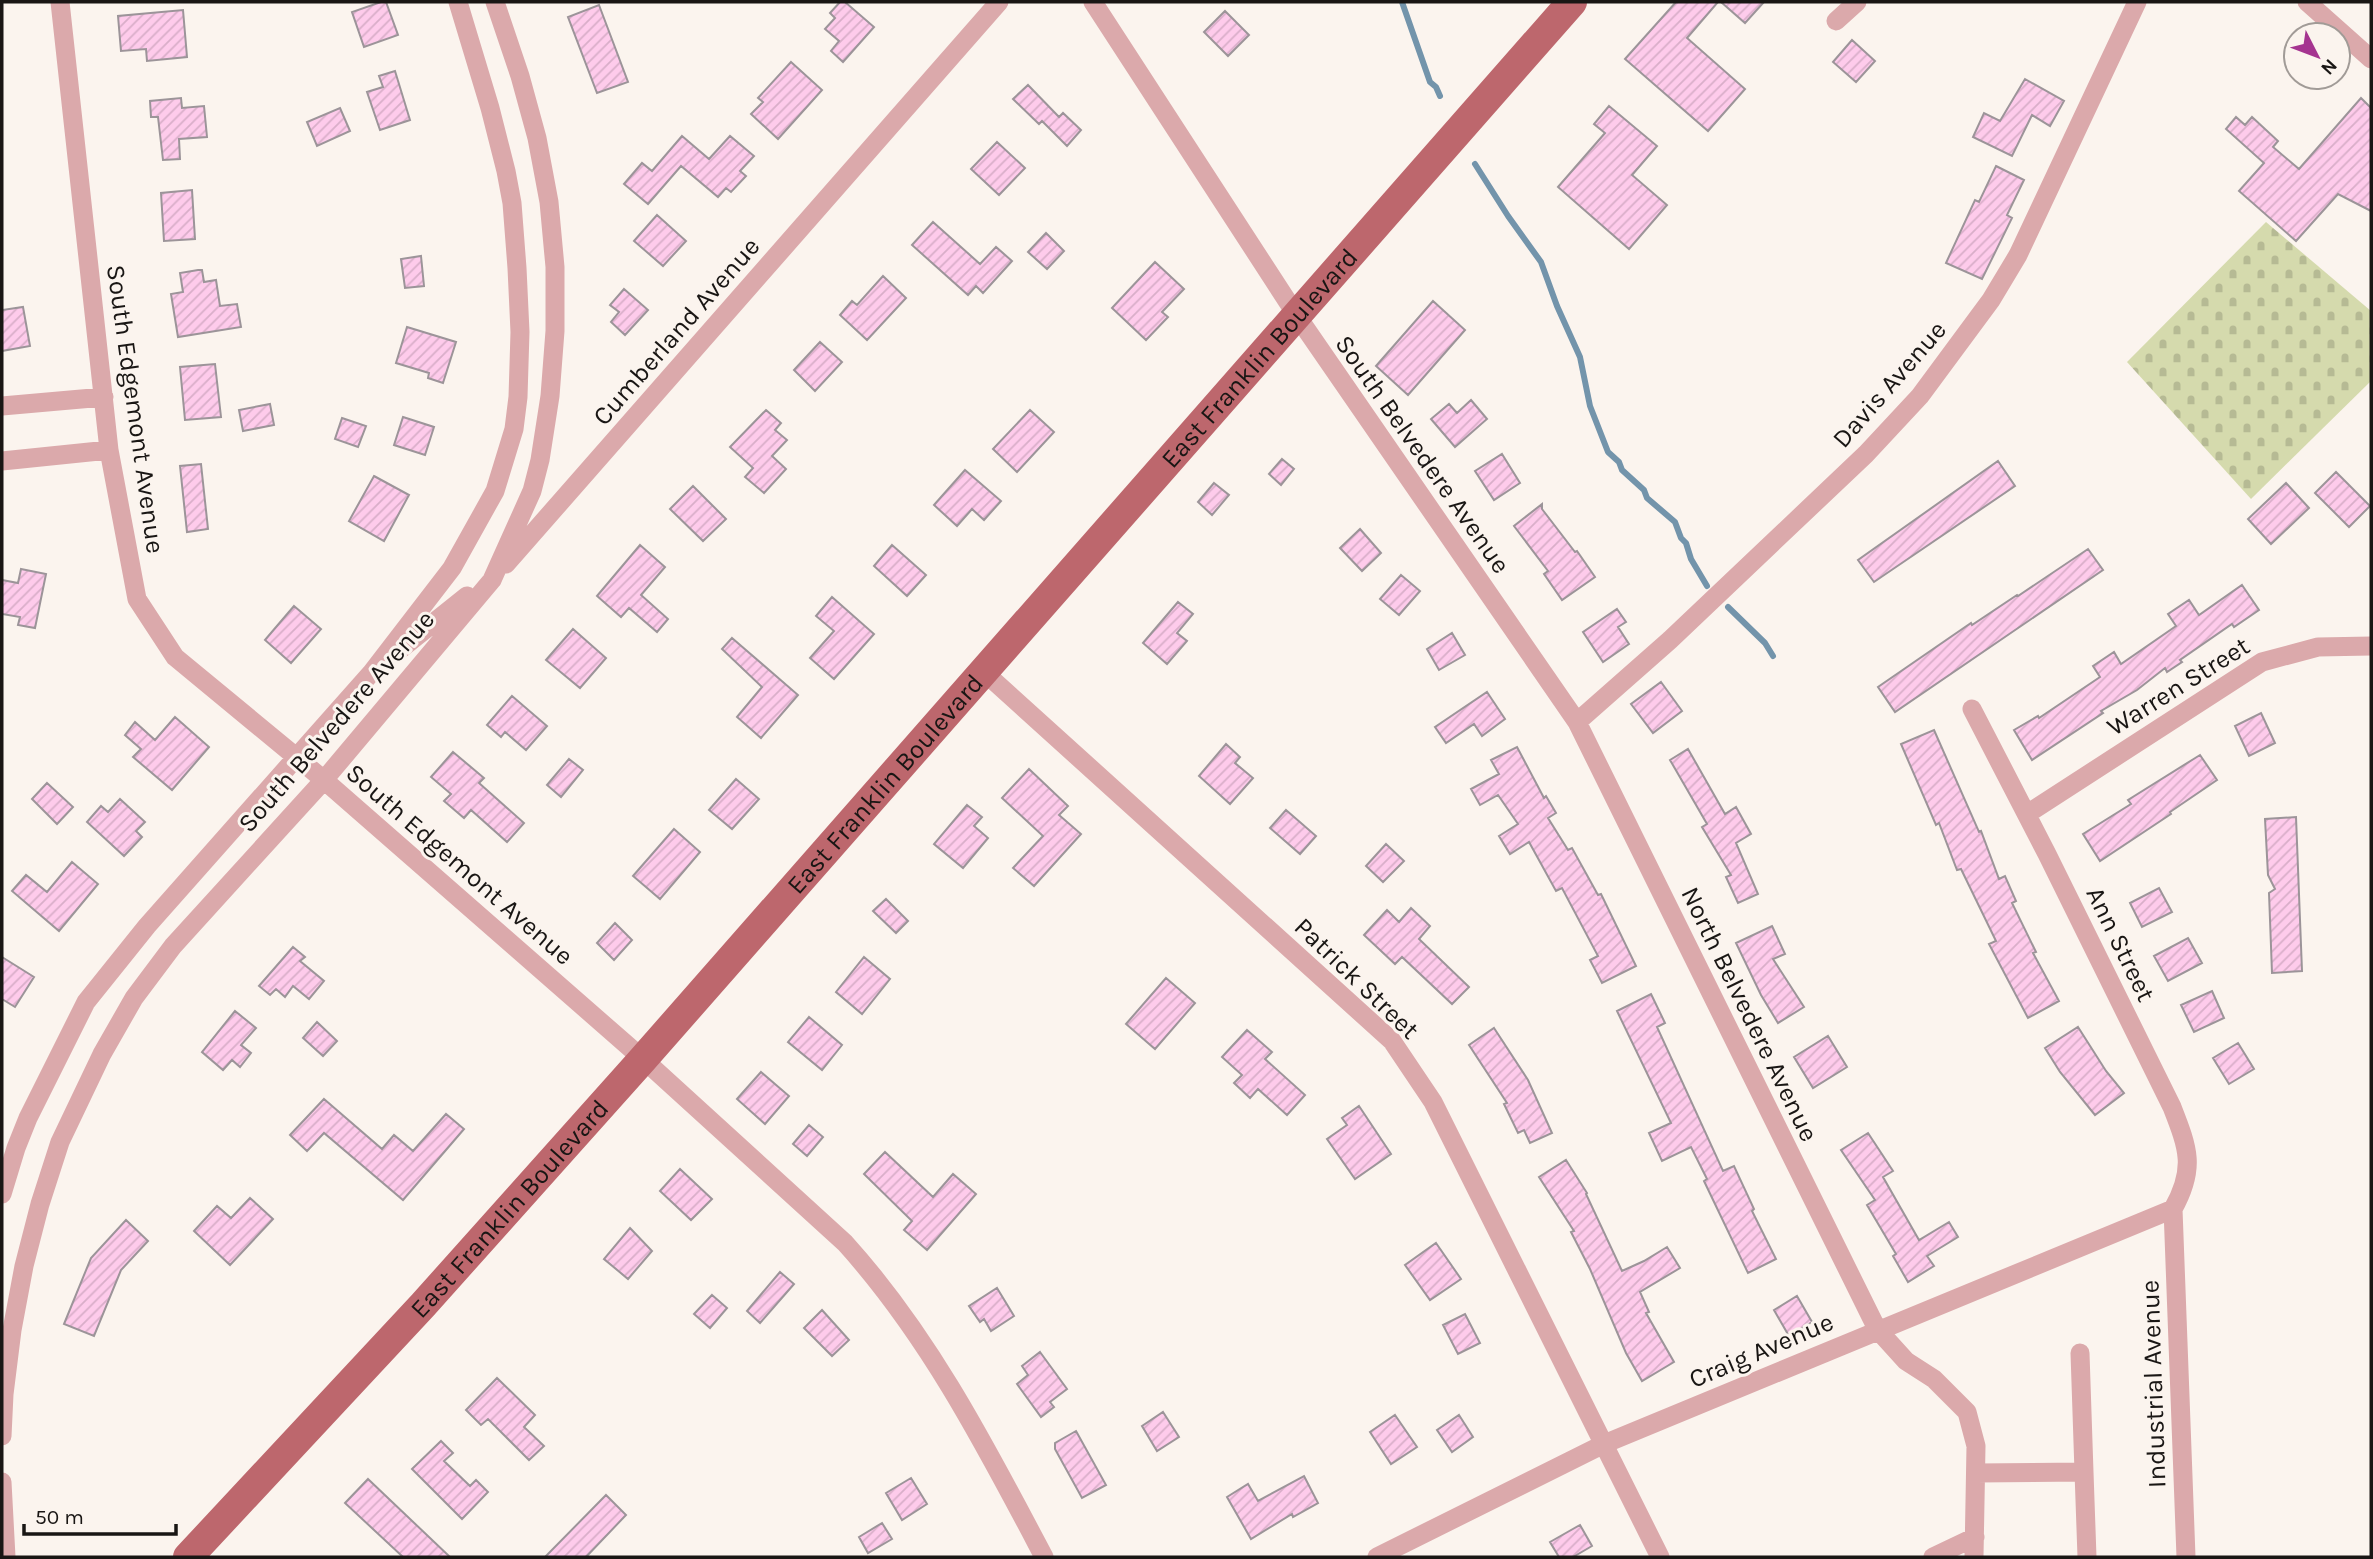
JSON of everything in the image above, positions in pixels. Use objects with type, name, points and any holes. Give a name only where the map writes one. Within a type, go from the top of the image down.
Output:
[{"type":"main road","name":"East Franklin Boulevard","points":[[188,1557],[423,1305],[643,1059],[1572,2]]},
{"type":"street","name":"South Edgemont Avenue","points":[[60,2],[109,450],[137,599],[175,657],[297,756],[643,1059],[813,1212],[875,1277],[902,1312],[951,1388],[1044,1557]]},
{"type":"street","name":"South Belvedere Avenue","points":[[2,1194],[28,1118],[86,1002],[147,926],[372,672],[452,568],[495,491],[514,429],[520,332],[517,268],[512,203],[506,171],[458,2]]},
{"type":"street","name":"South Belvedere Avenue","points":[[2,1436],[12,1330],[24,1266],[52,1167],[79,1101],[127,1009],[152,971],[173,946],[324,780],[492,580],[532,491],[550,396],[555,331],[555,267],[537,138],[495,2]]},
{"type":"street","name":"Cumberland Avenue","points":[[372,672],[474,591],[492,580],[999,2]]},
{"type":"street","name":"South Belvedere Avenue","points":[[1093,2],[1297,316],[1577,722]]},
{"type":"street","points":[[1836,21],[1857,2]]},
{"type":"street","name":"Davis Avenue","points":[[1577,722],[1690,621],[1866,454],[1920,397],[1991,300],[2018,254],[2137,2]]},
{"type":"street","points":[[2307,2],[2371,59]]},
{"type":"street","points":[[2,406],[104,397]]},
{"type":"street","points":[[2,461],[109,450]]},
{"type":"street","name":"Warren Street","points":[[2027,814],[2262,662],[2318,646],[2371,646]]},
{"type":"street","name":"Patrick Street","points":[[984,671],[1392,1041],[1433,1102],[1660,1557]]},
{"type":"street","name":"Ann Street","points":[[1972,709],[2172,1107],[2186,1143],[2188,1160],[2187,1177],[2173,1209]]},
{"type":"street","name":"North Belvedere Avenue","points":[[1577,722],[1877,1329],[1906,1361],[1934,1379],[1967,1412],[1976,1446],[1974,1557]]},
{"type":"street","name":"Craig Avenue","points":[[1377,1557],[1604,1444],[2173,1209]]},
{"type":"street","name":"Industrial Avenue","points":[[2173,1209],[2186,1557]]},
{"type":"street","points":[[2080,1353],[2087,1557]]},
{"type":"street","points":[[1976,1473],[2084,1472]]},
{"type":"street","points":[[2,1482],[6,1557]]},
{"type":"street","points":[[1933,1557],[1975,1537]]},
{"type":"green space","points":[[2266,222],[2371,311],[2371,381],[2251,499],[2127,362]]},
{"type":"building","points":[[386,2],[398,35],[364,47],[352,12]]},
{"type":"building","points":[[840,2],[845,2],[874,27],[843,62],[831,51],[839,41],[825,29],[835,18],[830,13]]},
{"type":"building","points":[[1676,2],[1718,2],[1687,38],[1745,89],[1708,131],[1625,59]]},
{"type":"building","points":[[1721,2],[1764,2],[1745,23]]},
{"type":"building","points":[[599,5],[628,82],[597,93],[568,17]]},
{"type":"building","points":[[183,10],[187,57],[147,61],[146,49],[121,51],[118,16]]},
{"type":"building","points":[[1225,11],[1249,35],[1228,56],[1204,32]]},
{"type":"building","points":[[1852,40],[1875,61],[1856,82],[1833,62]]},
{"type":"building","points":[[791,62],[822,90],[778,139],[751,114],[763,102],[758,98]]},
{"type":"building","points":[[395,71],[410,120],[380,130],[367,92],[383,87],[379,76]]},
{"type":"building","points":[[2025,79],[2064,101],[2050,126],[2032,115],[2012,156],[1973,137],[1984,113],[2000,121]]},
{"type":"building","points":[[1028,85],[1059,117],[1063,113],[1081,130],[1067,146],[1042,121],[1039,124],[1013,99]]},
{"type":"building","points":[[181,98],[182,108],[204,106],[207,137],[179,139],[180,159],[163,160],[158,117],[151,117],[150,101]]},
{"type":"building","points":[[2361,98],[2371,108],[2371,211],[2338,194],[2296,241],[2239,191],[2264,163],[2226,129],[2236,117],[2245,125],[2252,117],[2278,141],[2273,147],[2299,169]]},
{"type":"building","points":[[1609,106],[1657,146],[1632,175],[1667,205],[1629,249],[1558,187],[1605,133],[1594,124]]},
{"type":"building","points":[[340,108],[350,131],[317,146],[307,122]]},
{"type":"building","points":[[682,136],[709,159],[730,136],[754,156],[740,171],[746,176],[731,192],[726,188],[718,197],[681,166],[648,204],[624,184],[642,163],[652,171]]},
{"type":"building","points":[[997,142],[1025,168],[999,195],[971,169]]},
{"type":"building","points":[[1996,166],[2024,180],[2007,215],[2012,218],[1982,279],[1946,263],[1975,200],[1979,202]]},
{"type":"building","points":[[192,190],[195,239],[164,241],[161,193]]},
{"type":"building","points":[[657,215],[686,241],[663,266],[634,241]]},
{"type":"building","points":[[933,222],[980,264],[996,247],[1012,261],[983,293],[976,286],[968,295],[912,245]]},
{"type":"building","points":[[1046,233],[1064,251],[1047,269],[1028,252]]},
{"type":"building","points":[[421,256],[424,286],[405,288],[401,259]]},
{"type":"building","points":[[1155,262],[1184,289],[1162,312],[1168,317],[1146,340],[1112,308]]},
{"type":"building","points":[[202,270],[204,282],[216,280],[220,306],[237,304],[241,327],[178,337],[171,294],[183,292],[180,273]]},
{"type":"building","points":[[883,276],[906,298],[867,340],[840,315],[852,301],[857,305]]},
{"type":"building","points":[[624,289],[648,310],[625,335],[611,322],[619,312],[610,305]]},
{"type":"building","points":[[1433,301],[1465,330],[1408,395],[1376,366]]},
{"type":"building","points":[[23,307],[30,346],[2,351],[2,310]]},
{"type":"building","points":[[407,327],[456,342],[443,383],[428,378],[429,373],[396,363]]},
{"type":"building","points":[[820,342],[842,362],[815,391],[794,370]]},
{"type":"building","points":[[215,364],[221,417],[185,420],[180,367]]},
{"type":"building","points":[[1471,400],[1487,419],[1455,447],[1431,419],[1449,404],[1457,413]]},
{"type":"building","points":[[270,404],[274,425],[243,431],[239,410]]},
{"type":"building","points":[[766,410],[781,423],[775,430],[787,440],[772,456],[786,469],[764,493],[745,477],[753,468],[730,447]]},
{"type":"building","points":[[1030,410],[1054,432],[1017,472],[993,449]]},
{"type":"building","points":[[403,417],[434,427],[425,455],[394,445]]},
{"type":"building","points":[[342,418],[366,426],[358,447],[335,439]]},
{"type":"building","points":[[1502,454],[1520,483],[1494,500],[1475,471]]},
{"type":"building","points":[[1282,459],[1294,469],[1281,485],[1269,474]]},
{"type":"building","points":[[1998,461],[2015,486],[1874,582],[1858,560]]},
{"type":"building","points":[[201,464],[208,529],[187,532],[180,466]]},
{"type":"building","points":[[965,470],[1001,501],[984,520],[972,509],[957,526],[934,505]]},
{"type":"building","points":[[2336,472],[2370,506],[2349,527],[2315,493]]},
{"type":"building","points":[[374,476],[409,495],[384,541],[349,521]]},
{"type":"building","points":[[1214,483],[1229,495],[1212,515],[1198,502]]},
{"type":"building","points":[[2286,483],[2309,508],[2271,544],[2248,519]]},
{"type":"building","points":[[693,486],[726,519],[703,541],[670,509]]},
{"type":"building","points":[[1542,504],[1542,509],[1595,577],[1562,600],[1544,574],[1548,571],[1514,526]]},
{"type":"building","points":[[1360,529],[1381,553],[1362,571],[1340,548]]},
{"type":"building","points":[[640,545],[665,567],[641,595],[668,619],[657,632],[629,608],[621,617],[597,596]]},
{"type":"building","points":[[892,545],[926,575],[907,596],[874,566]]},
{"type":"building","points":[[2088,549],[2103,570],[1895,712],[1878,687],[1971,623],[1972,625],[2018,596]]},
{"type":"building","points":[[21,569],[46,574],[35,628],[18,625],[20,617],[2,614],[2,580],[18,583]]},
{"type":"building","points":[[1401,575],[1420,591],[1399,615],[1380,599]]},
{"type":"building","points":[[2242,585],[2259,610],[2234,627],[2232,624],[2167,672],[2165,668],[2137,690],[2101,711],[2103,713],[2032,760],[2014,730],[2038,716],[2039,718],[2100,677],[2093,666],[2114,652],[2121,664],[2176,626],[2168,614],[2189,600],[2199,615]]},
{"type":"building","points":[[832,597],[874,634],[834,679],[810,658],[834,631],[816,616]]},
{"type":"building","points":[[1178,602],[1193,614],[1177,633],[1187,641],[1167,664],[1143,643]]},
{"type":"building","points":[[294,606],[321,629],[291,663],[265,640]]},
{"type":"building","points":[[1617,609],[1626,622],[1618,627],[1629,644],[1603,662],[1583,632]]},
{"type":"building","points":[[573,629],[606,658],[580,688],[546,660]]},
{"type":"building","points":[[1452,633],[1465,655],[1439,670],[1427,649]]},
{"type":"building","points":[[732,638],[798,695],[761,738],[737,717],[762,687],[722,649]]},
{"type":"building","points":[[1661,682],[1682,711],[1653,733],[1631,704]]},
{"type":"building","points":[[1487,692],[1505,719],[1482,736],[1474,724],[1446,743],[1435,727]]},
{"type":"building","points":[[512,696],[547,726],[526,750],[505,732],[501,737],[487,725]]},
{"type":"building","points":[[2261,713],[2275,743],[2249,756],[2235,726]]},
{"type":"building","points":[[175,717],[209,747],[172,790],[133,757],[141,749],[125,735],[135,722],[155,740]]},
{"type":"building","points":[[1934,730],[1979,832],[1981,831],[1999,879],[2005,876],[2016,901],[2012,903],[2036,952],[2033,953],[2059,1001],[2028,1018],[1989,944],[1996,941],[1961,869],[1957,870],[1939,823],[1936,825],[1901,744]]},
{"type":"building","points":[[1226,744],[1240,757],[1235,763],[1253,778],[1230,804],[1199,776]]},
{"type":"building","points":[[1517,747],[1544,798],[1546,796],[1556,813],[1548,818],[1568,850],[1572,848],[1598,895],[1601,894],[1636,966],[1602,983],[1590,960],[1598,956],[1562,888],[1556,891],[1529,842],[1510,854],[1499,836],[1518,824],[1498,795],[1480,805],[1471,789],[1499,774],[1491,760]]},
{"type":"building","points":[[1688,749],[1725,814],[1736,807],[1751,834],[1736,843],[1758,894],[1738,903],[1726,877],[1731,875],[1702,827],[1707,824],[1670,760]]},
{"type":"building","points":[[453,752],[484,778],[479,783],[524,823],[507,842],[471,810],[464,818],[444,801],[451,794],[431,777]]},
{"type":"building","points":[[2200,755],[2217,780],[2100,861],[2083,834],[2131,804],[2128,800]]},
{"type":"building","points":[[569,759],[583,770],[561,797],[547,785]]},
{"type":"building","points":[[1029,769],[1068,806],[1059,815],[1081,834],[1034,886],[1013,868],[1043,836],[1002,798]]},
{"type":"building","points":[[736,779],[759,799],[732,829],[709,810]]},
{"type":"building","points":[[47,783],[73,807],[57,824],[32,799]]},
{"type":"building","points":[[120,799],[145,822],[136,831],[142,837],[124,856],[87,822],[101,806],[108,812]]},
{"type":"building","points":[[967,805],[982,817],[974,826],[988,838],[963,868],[934,844]]},
{"type":"building","points":[[1286,810],[1316,836],[1300,854],[1270,828]]},
{"type":"building","points":[[2296,817],[2302,971],[2272,973],[2269,893],[2275,889],[2268,875],[2265,819]]},
{"type":"building","points":[[674,829],[700,852],[660,899],[633,876]]},
{"type":"building","points":[[1386,844],[1404,861],[1383,882],[1366,866]]},
{"type":"building","points":[[72,862],[98,884],[59,931],[12,891],[26,875],[47,892]]},
{"type":"building","points":[[2159,888],[2172,912],[2142,927],[2130,903]]},
{"type":"building","points":[[886,899],[908,921],[896,933],[873,911]]},
{"type":"building","points":[[1411,908],[1430,926],[1419,939],[1469,987],[1452,1004],[1402,957],[1395,964],[1364,935],[1387,910],[1399,922]]},
{"type":"building","points":[[615,923],[632,940],[614,960],[597,943]]},
{"type":"building","points":[[1772,926],[1785,954],[1773,959],[1804,1007],[1778,1023],[1736,943]]},
{"type":"building","points":[[2188,938],[2202,963],[2168,981],[2154,956]]},
{"type":"building","points":[[293,947],[305,957],[300,961],[324,981],[309,999],[293,986],[285,997],[276,989],[270,995],[259,986]]},
{"type":"building","points":[[2,957],[34,977],[15,1007],[2,999]]},
{"type":"building","points":[[864,957],[890,979],[862,1014],[836,992]]},
{"type":"building","points":[[1166,978],[1195,1003],[1155,1049],[1126,1024]]},
{"type":"building","points":[[2212,991],[2224,1018],[2194,1032],[2181,1005]]},
{"type":"building","points":[[1651,994],[1665,1023],[1657,1027],[1723,1171],[1734,1166],[1754,1209],[1752,1211],[1776,1259],[1748,1273],[1704,1181],[1707,1179],[1691,1147],[1662,1161],[1649,1133],[1671,1123],[1617,1011]]},
{"type":"building","points":[[235,1011],[256,1028],[241,1045],[251,1053],[240,1067],[232,1060],[223,1070],[202,1052]]},
{"type":"building","points":[[809,1017],[842,1045],[822,1070],[788,1042]]},
{"type":"building","points":[[317,1022],[337,1041],[323,1056],[303,1038]]},
{"type":"building","points":[[2078,1027],[2106,1071],[2124,1093],[2095,1115],[2060,1072],[2045,1048]]},
{"type":"building","points":[[1494,1028],[1528,1080],[1552,1133],[1530,1143],[1524,1130],[1518,1133],[1504,1104],[1507,1103],[1469,1045]]},
{"type":"building","points":[[1247,1030],[1272,1052],[1265,1059],[1305,1095],[1287,1115],[1258,1089],[1250,1098],[1234,1083],[1242,1075],[1222,1057]]},
{"type":"building","points":[[1828,1036],[1847,1067],[1813,1088],[1794,1057]]},
{"type":"building","points":[[2238,1043],[2254,1069],[2229,1084],[2213,1058]]},
{"type":"building","points":[[761,1072],[789,1096],[765,1124],[737,1099]]},
{"type":"building","points":[[324,1099],[382,1149],[394,1135],[413,1151],[446,1114],[464,1129],[403,1200],[324,1133],[307,1151],[290,1135]]},
{"type":"building","points":[[1359,1106],[1391,1154],[1355,1179],[1327,1139],[1347,1125],[1342,1118]]},
{"type":"building","points":[[809,1125],[823,1137],[807,1156],[793,1144]]},
{"type":"building","points":[[1868,1133],[1893,1171],[1883,1177],[1919,1240],[1949,1222],[1958,1237],[1927,1256],[1934,1266],[1908,1282],[1893,1256],[1896,1254],[1867,1205],[1875,1200],[1841,1150]]},
{"type":"building","points":[[885,1152],[933,1197],[953,1174],[976,1194],[927,1250],[904,1230],[912,1221],[864,1174]]},
{"type":"building","points":[[1566,1160],[1587,1193],[1622,1271],[1667,1247],[1680,1268],[1640,1292],[1649,1312],[1646,1313],[1674,1362],[1642,1381],[1626,1353],[1571,1232],[1574,1231],[1539,1177]]},
{"type":"building","points":[[680,1169],[712,1199],[691,1220],[660,1191]]},
{"type":"building","points":[[250,1198],[273,1219],[230,1265],[194,1231],[217,1206],[231,1218]]},
{"type":"building","points":[[126,1220],[148,1241],[121,1270],[94,1336],[64,1324],[91,1258]]},
{"type":"building","points":[[630,1228],[652,1251],[628,1279],[604,1259]]},
{"type":"building","points":[[1436,1243],[1461,1279],[1430,1300],[1405,1265]]},
{"type":"building","points":[[780,1272],[794,1284],[760,1323],[747,1311]]},
{"type":"building","points":[[997,1288],[1014,1316],[991,1331],[984,1319],[980,1322],[969,1306]]},
{"type":"building","points":[[712,1295],[727,1308],[710,1328],[694,1314]]},
{"type":"building","points":[[1797,1296],[1812,1322],[1789,1336],[1774,1310]]},
{"type":"building","points":[[822,1310],[849,1340],[832,1356],[804,1328]]},
{"type":"building","points":[[1465,1314],[1480,1343],[1458,1354],[1443,1325]]},
{"type":"building","points":[[1040,1352],[1067,1389],[1050,1402],[1054,1407],[1041,1417],[1017,1384],[1028,1375],[1022,1366]]},
{"type":"building","points":[[497,1378],[535,1415],[524,1427],[544,1446],[529,1460],[488,1419],[481,1425],[466,1410]]},
{"type":"building","points":[[1163,1412],[1179,1437],[1157,1451],[1142,1426]]},
{"type":"building","points":[[1395,1415],[1417,1447],[1391,1464],[1370,1432]]},
{"type":"building","points":[[1459,1415],[1473,1437],[1452,1452],[1437,1430]]},
{"type":"building","points":[[1076,1431],[1106,1485],[1082,1498],[1055,1449],[1055,1443]]},
{"type":"building","points":[[441,1441],[453,1453],[444,1461],[470,1486],[476,1480],[488,1492],[462,1519],[412,1469]]},
{"type":"building","points":[[1304,1476],[1318,1503],[1293,1517],[1292,1514],[1251,1539],[1227,1497],[1248,1484],[1258,1501]]},
{"type":"building","points":[[911,1478],[927,1504],[902,1520],[886,1493]]},
{"type":"building","points":[[368,1479],[450,1557],[403,1557],[345,1503]]},
{"type":"building","points":[[606,1495],[626,1515],[586,1557],[545,1557]]},
{"type":"building","points":[[882,1523],[892,1539],[868,1553],[859,1537]]},
{"type":"building","points":[[1580,1525],[1592,1546],[1573,1557],[1559,1557],[1550,1542]]},
{"type":"waterway","points":[[1402,2],[1430,82],[1440,96]]},
{"type":"waterway","points":[[1475,164],[1541,262],[1580,357],[1590,406],[1608,452],[1619,462],[1622,470],[1644,490],[1647,498],[1675,522],[1691,559],[1707,586]]},
{"type":"waterway","points":[[1728,607],[1765,643],[1773,656]]}]
